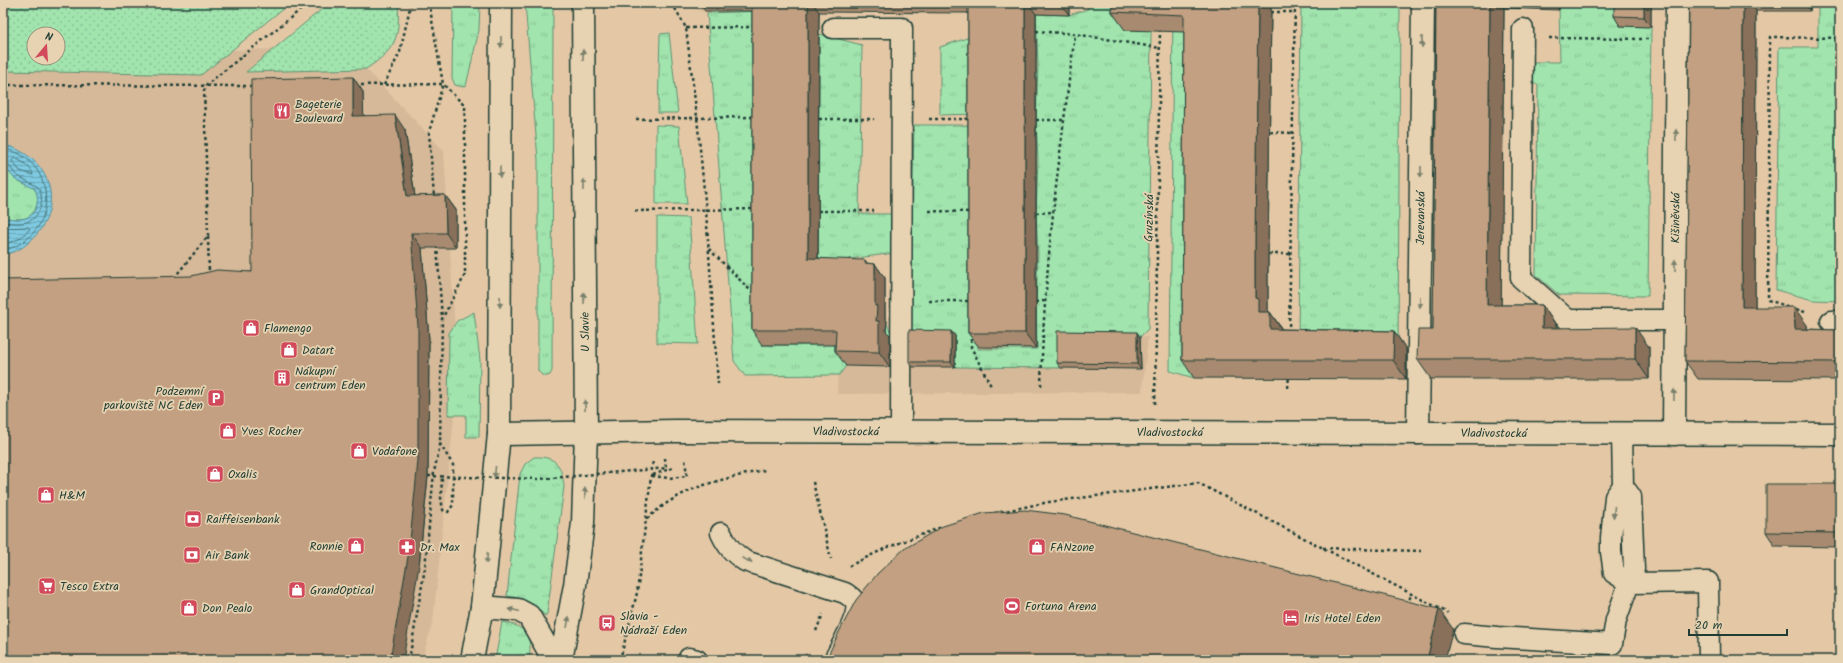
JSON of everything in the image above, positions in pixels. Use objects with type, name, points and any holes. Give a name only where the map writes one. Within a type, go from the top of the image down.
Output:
[{"type":"street","points":[[472,660],[482,607],[499,434],[501,3]]},
{"type":"street","name":"U Slavie","points":[[561,660],[575,585],[583,523],[586,432],[583,3]]},
{"type":"street","name":"Jerevanská","points":[[1418,433],[1423,3]]},
{"type":"street","name":"Kišiněvská","points":[[1674,434],[1677,3]]},
{"type":"street","name":"Vladivostocká","points":[[499,434],[586,432],[1840,434]]},
{"type":"street","points":[[482,607],[518,610],[529,616],[554,660]]},
{"type":"lane","points":[[833,28],[902,28],[901,432]]},
{"type":"lane","points":[[1523,29],[1521,278],[1568,320],[1675,320]]},
{"type":"lane","points":[[1622,433],[1623,486],[1615,497],[1611,552],[1614,573],[1630,583],[1708,582],[1709,660]]},
{"type":"lane","points":[[721,533],[730,550],[745,560],[845,593],[853,598],[856,605],[854,618],[834,660]]},
{"type":"lane","points":[[1464,634],[1611,652],[1616,620],[1630,583]]},
{"type":"path","points":[[204,86],[309,3]]},
{"type":"path","points":[[384,85],[400,52],[411,3]]},
{"type":"path","points":[[429,3],[443,84],[429,132],[434,202]]},
{"type":"path","points":[[672,3],[686,28],[697,117],[709,249],[718,384]]},
{"type":"path","points":[[1290,333],[1295,3]]},
{"type":"path","points":[[1271,12],[1295,12]]},
{"type":"path","name":"Gruzínská","points":[[1155,432],[1160,26]]},
{"type":"path","points":[[686,28],[763,27]]},
{"type":"path","points":[[1036,31],[1075,34],[1160,48]]},
{"type":"path","points":[[1042,386],[1044,301],[1053,212],[1075,34]]},
{"type":"path","points":[[1835,321],[1768,300],[1770,37],[1840,38]]},
{"type":"path","points":[[1546,38],[1655,39]]},
{"type":"path","points":[[349,85],[443,84],[465,106],[465,275],[442,319]]},
{"type":"path","points":[[3,85],[255,86]]},
{"type":"path","points":[[204,86],[209,281]]},
{"type":"path","points":[[636,119],[755,117]]},
{"type":"path","points":[[1036,120],[1064,120]]},
{"type":"path","points":[[1270,132],[1293,133]]},
{"type":"path","points":[[635,210],[706,211],[762,209]]},
{"type":"path","points":[[1036,213],[1053,212]]},
{"type":"path","points":[[173,280],[208,236]]},
{"type":"path","points":[[409,660],[425,568],[434,472],[440,444],[442,319],[437,241]]},
{"type":"path","points":[[709,249],[757,297]]},
{"type":"path","points":[[1269,254],[1291,254]]},
{"type":"path","points":[[902,301],[974,301],[973,308]]},
{"type":"path","points":[[1036,302],[1044,301]]},
{"type":"path","points":[[970,328],[972,347],[991,386]]},
{"type":"path","points":[[1288,388],[1289,372]]},
{"type":"path","points":[[440,444],[453,465],[452,505],[448,512],[443,510],[441,498],[442,477]]},
{"type":"path","points":[[652,476],[669,478],[686,476],[685,456],[679,456]]},
{"type":"path","points":[[666,468],[665,458],[672,457]]},
{"type":"path","points":[[620,660],[637,593],[654,458]]},
{"type":"path","points":[[434,472],[428,476],[539,479],[675,467],[652,476]]},
{"type":"path","points":[[646,519],[662,505],[686,491],[716,480],[765,470]]},
{"type":"path","points":[[813,482],[833,566]]},
{"type":"path","points":[[991,514],[1049,502],[1198,483],[1449,614]]},
{"type":"path","points":[[847,567],[886,548],[946,526]]},
{"type":"path","points":[[938,528],[941,533]]},
{"type":"path","points":[[1322,548],[1421,551]]},
{"type":"path","points":[[1407,612],[1411,594]]},
{"type":"path","points":[[815,633],[824,612]]},
{"type":"path","points":[[803,660],[806,653]]},
{"type":"shaded area","points":[[684,3],[763,3],[763,11],[707,13],[684,5]]},
{"type":"shaded area","name":"Nákupní centrum Eden","points":[[346,48],[444,151],[458,380],[433,621],[422,660],[3,660],[3,54],[26,57],[26,66],[66,66],[66,53]]},
{"type":"shaded area","points":[[1051,328],[1148,337],[1142,392],[837,394],[839,329],[963,334],[962,361],[1048,360]]},
{"type":"green space","points":[[3,3],[290,3],[201,75],[3,71]]},
{"type":"green space","points":[[329,3],[398,3],[397,34],[390,49],[366,69],[246,72]]},
{"type":"green space","points":[[453,3],[480,3],[479,30],[466,86],[463,87],[455,85],[452,78]]},
{"type":"green space","points":[[525,3],[553,3],[552,371],[550,375],[544,377],[538,371],[538,160]]},
{"type":"green space","points":[[1088,3],[1125,3],[1151,31],[1148,329],[1140,337],[1061,336],[1061,368],[955,367],[955,336],[910,336],[914,125],[978,125],[978,349],[1037,349],[1036,302],[1038,254],[1036,213],[1038,160],[1036,120],[1038,65],[1036,14],[1069,15],[1088,9]]},
{"type":"green space","points":[[1173,3],[1198,3],[1197,311],[1194,378],[1170,371]]},
{"type":"green space","points":[[1301,3],[1400,3],[1398,349],[1298,348]]},
{"type":"green space","points":[[1559,3],[1621,3],[1620,26],[1651,27],[1648,296],[1559,295],[1536,275],[1538,84],[1525,84],[1525,62],[1560,62]]},
{"type":"green space","points":[[1818,3],[1840,3],[1840,301],[1813,300],[1776,290],[1779,47],[1818,47]]},
{"type":"green space","points":[[763,11],[762,345],[818,345],[819,34],[862,45],[859,214],[895,214],[895,253],[849,259],[847,324],[887,324],[892,335],[847,335],[846,366],[839,375],[745,376],[734,361],[707,13]]},
{"type":"green space","points":[[669,33],[678,113],[658,113],[660,34]]},
{"type":"green space","points":[[979,34],[979,114],[940,115],[940,47]]},
{"type":"green space","points":[[656,125],[679,126],[687,204],[656,204]]},
{"type":"green space","points":[[3,165],[14,178],[32,187],[37,193],[37,205],[28,217],[22,219],[3,219]]},
{"type":"green space","points":[[657,217],[689,218],[698,344],[657,343]]},
{"type":"green space","points":[[474,312],[480,360],[479,437],[466,437],[466,415],[448,415],[449,333],[457,321]]},
{"type":"green space","points":[[534,457],[548,458],[557,464],[562,473],[564,487],[547,614],[545,616],[529,602],[519,598],[507,596],[520,474],[525,464]]},
{"type":"green space","points":[[502,622],[522,629],[526,634],[530,645],[529,660],[495,660]]},
{"type":"water","points":[[3,145],[14,148],[25,154],[40,168],[50,189],[50,201],[49,212],[37,234],[20,249],[3,254],[3,219],[27,218],[36,208],[37,194],[35,189],[14,178],[3,165]]},
{"type":"building","points":[[752,3],[808,3],[808,258],[865,260],[865,263],[875,264],[875,306],[877,306],[876,321],[879,321],[879,352],[835,351],[836,330],[752,330]]},
{"type":"building","points":[[968,3],[1025,3],[1025,333],[968,333]]},
{"type":"building","points":[[1112,3],[1258,3],[1255,298],[1258,299],[1258,312],[1270,312],[1270,329],[1394,331],[1393,360],[1182,360],[1184,15],[1112,12]]},
{"type":"building","points":[[1436,3],[1490,3],[1487,305],[1542,305],[1542,328],[1635,327],[1635,359],[1417,359],[1418,330],[1433,330]]},
{"type":"building","points":[[1614,3],[1644,3],[1644,17],[1614,16]]},
{"type":"building","points":[[1689,3],[1743,3],[1742,307],[1794,307],[1795,329],[1840,330],[1840,362],[1685,361]]},
{"type":"building","name":"Nákupní centrum Eden","points":[[353,77],[353,116],[395,115],[407,196],[445,195],[446,233],[411,233],[418,326],[418,461],[409,551],[390,660],[3,660],[3,280],[191,276],[217,270],[252,272],[251,79]]},
{"type":"building","points":[[909,330],[951,331],[951,362],[909,362]]},
{"type":"building","points":[[1057,331],[1137,332],[1137,364],[1057,363]]},
{"type":"building","points":[[1766,484],[1840,484],[1840,532],[1766,532]]},
{"type":"building","points":[[1025,510],[1065,515],[1439,609],[1427,660],[826,660],[856,600],[878,573],[904,549],[943,526],[984,513]]},
{"type":"place","name":"Bageterie Boulevard","points":[[282,111]]},
{"type":"place","name":"Flamengo","points":[[251,328]]},
{"type":"place","name":"Datart","points":[[289,350]]},
{"type":"place","name":"Nákupní centrum Eden","points":[[282,378]]},
{"type":"place","name":"Podzemní parkoviště NC Eden","points":[[216,398]]},
{"type":"place","name":"Yves Rocher","points":[[228,431]]},
{"type":"place","name":"Vodafone","points":[[359,451]]},
{"type":"place","name":"Oxalis","points":[[215,474]]},
{"type":"place","name":"H&M","points":[[46,495]]},
{"type":"place","name":"Raiffeisenbank","points":[[193,519]]},
{"type":"place","name":"Ronnie","points":[[356,546]]},
{"type":"place","name":"Dr. Max","points":[[407,547]]},
{"type":"place","name":"FANzone","points":[[1037,547]]},
{"type":"place","name":"Air Bank","points":[[192,555]]},
{"type":"place","name":"Tesco Extra","points":[[47,586]]},
{"type":"place","name":"GrandOptical","points":[[297,590]]},
{"type":"place","name":"Fortuna Arena","points":[[1012,606]]},
{"type":"place","name":"Don Pealo","points":[[189,608]]},
{"type":"place","name":"Iris Hotel Eden","points":[[1291,618]]},
{"type":"place","name":"Slavia - Nádraží Eden","points":[[607,623]]}]
